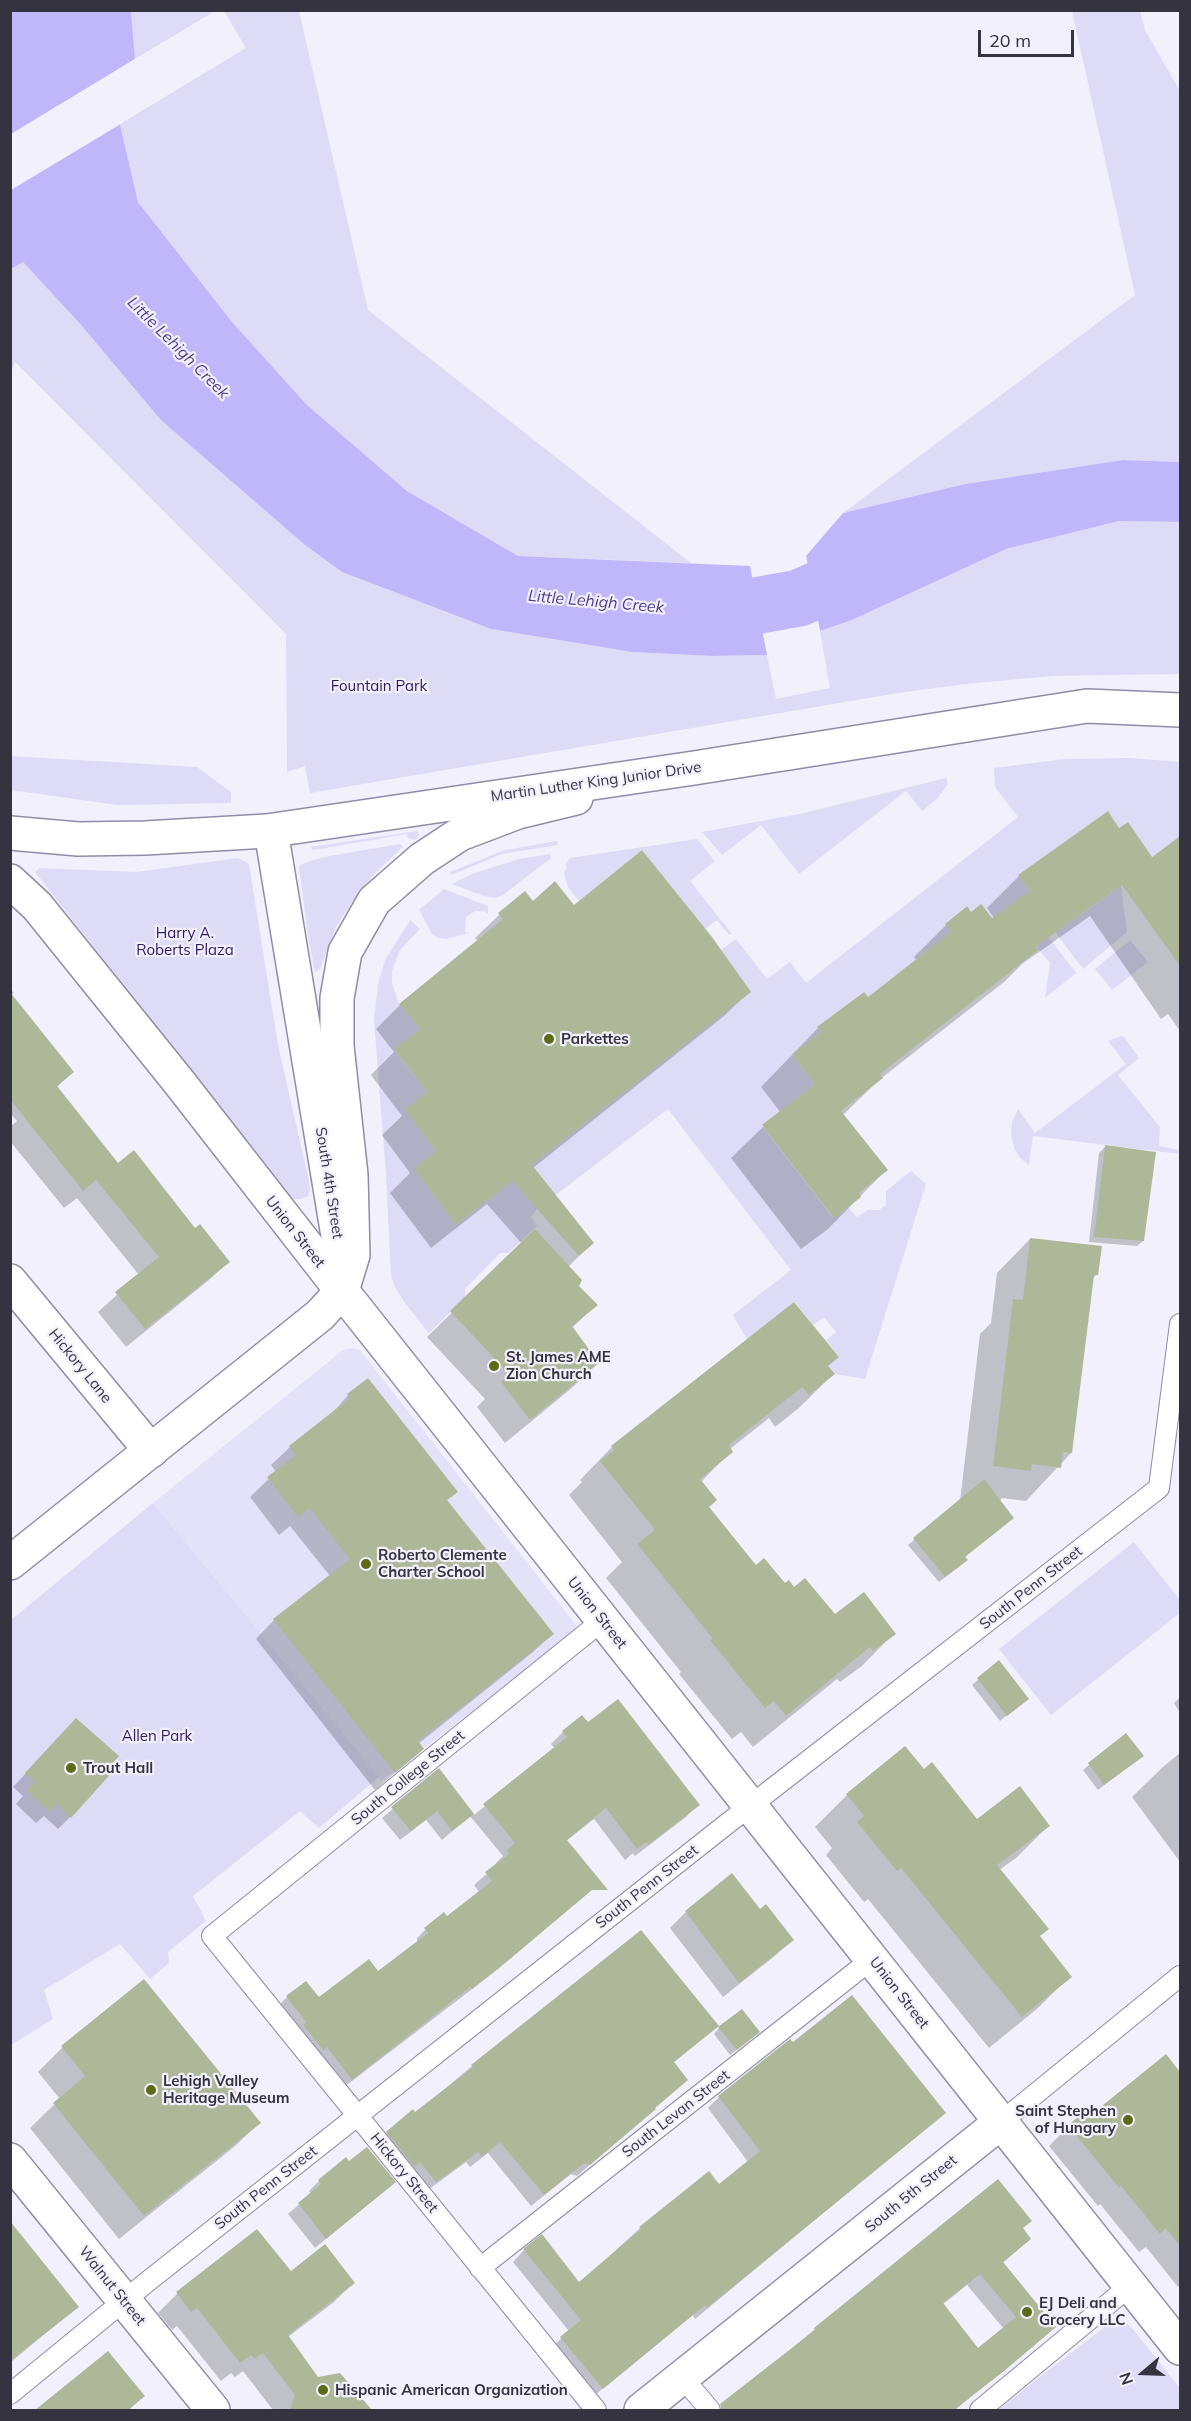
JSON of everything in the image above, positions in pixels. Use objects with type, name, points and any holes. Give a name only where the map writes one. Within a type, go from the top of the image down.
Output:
[{"type":"street","name":"Martin Luther King Junior Drive","points":[[10,833],[78,839],[271,831],[1087,706],[1180,710]]},
{"type":"street","points":[[10,1563],[320,1315],[342,1292],[353,1255],[351,1175],[337,1046],[337,998],[345,952],[374,901],[422,859],[460,834],[518,812],[694,768]]},
{"type":"street","name":"South 4th Street","points":[[271,831],[339,1242],[342,1292]]},
{"type":"street","name":"Union Street","points":[[10,881],[37,906],[179,1082],[342,1292],[1180,2348]]},
{"type":"street","name":"Hickory Lane","points":[[10,1281],[150,1451]]},
{"type":"street","name":"South 5th Street","points":[[640,2410],[1001,2122]]},
{"type":"street","name":"Walnut Street","points":[[10,2160],[213,2410]]},
{"type":"lane","name":"South Penn Street","points":[[10,2394],[750,1805],[1159,1488],[1180,1324]]},
{"type":"lane","name":"South College Street","points":[[212,1936],[603,1620]]},
{"type":"lane","name":"Hickory Street","points":[[212,1936],[596,2410]]},
{"type":"lane","name":"South Levan Street","points":[[480,2268],[872,1959]]},
{"type":"lane","name":"South 5th Street","points":[[1001,2122],[1180,1976]]},
{"type":"lane","points":[[980,2410],[1131,2285]]},
{"type":"lane","points":[[682,2377],[710,2410]]},
{"type":"shaded area","name":"Roberto Clemente Charter School","points":[[351,1348],[360,1350],[576,1625],[576,1632],[381,1781],[153,1503],[342,1351]]},
{"type":"green space","points":[[131,10],[215,11],[135,59]]},
{"type":"green space","points":[[224,11],[299,11],[368,310],[691,563],[518,556],[407,491],[307,405],[232,322],[138,202],[120,124],[246,48]]},
{"type":"green space","points":[[1072,11],[1140,11],[1145,30],[1180,91],[1180,462],[1123,460],[965,484],[843,513],[1135,295]]},
{"type":"green space","name":"Fountain Park","points":[[23,262],[82,326],[265,509],[305,545],[342,572],[491,629],[632,652],[712,656],[767,655],[776,699],[830,688],[820,631],[852,620],[1006,549],[1119,521],[1180,522],[1180,674],[1052,676],[898,693],[310,793],[305,766],[287,772],[286,634],[15,362],[11,371],[11,269]]},
{"type":"green space","points":[[10,756],[197,767],[231,792],[231,803],[117,805],[11,790]]},
{"type":"green space","points":[[1130,758],[1180,762],[1180,836],[1146,861],[1128,822],[1119,828],[1108,811],[1018,875],[1030,891],[1027,909],[1076,973],[1045,998],[1050,963],[1020,928],[1007,937],[980,905],[971,912],[966,906],[945,924],[974,960],[928,950],[868,997],[863,992],[818,1027],[821,1032],[792,1054],[815,1084],[762,1126],[833,1218],[848,1207],[857,1217],[868,1210],[879,1210],[886,1205],[886,1191],[911,1171],[926,1184],[865,1379],[835,1374],[828,1366],[839,1356],[826,1340],[836,1332],[824,1317],[813,1325],[795,1302],[757,1332],[752,1348],[733,1315],[791,1270],[668,1109],[536,1210],[531,1217],[537,1226],[508,1253],[500,1253],[465,1289],[465,1298],[429,1333],[405,1303],[391,1275],[374,1020],[378,984],[385,960],[410,920],[420,929],[400,950],[392,971],[392,983],[399,1004],[420,1029],[394,1050],[427,1092],[406,1110],[436,1151],[414,1168],[456,1225],[750,992],[721,950],[736,939],[767,979],[790,962],[806,983],[1018,817],[995,787],[994,768],[1065,759]]},
{"type":"green space","points":[[946,778],[948,784],[937,799],[922,811],[906,791],[799,874],[761,825],[722,855],[702,832],[804,813]]},
{"type":"green space","points":[[417,831],[420,835],[415,840],[408,838],[407,834],[313,850],[311,847]]},
{"type":"green space","points":[[697,839],[715,861],[690,881],[732,934],[729,935],[717,920],[705,929],[642,850],[579,901],[568,887],[564,873],[567,867],[565,864],[570,858]]},
{"type":"green space","points":[[557,841],[558,845],[502,854],[451,875],[450,872],[505,850]]},
{"type":"green space","points":[[400,844],[403,847],[374,874],[352,902],[336,927],[320,969],[315,972],[299,867],[324,857]]},
{"type":"green space","points":[[550,854],[551,858],[496,898],[452,884],[472,874],[519,859]]},
{"type":"green space","name":"Harry A. Roberts Plaza","points":[[238,858],[249,864],[278,1045],[308,1177],[310,1190],[308,1196],[301,1199],[291,1199],[35,872],[40,868],[136,872]]},
{"type":"green space","points":[[1121,886],[1127,932],[1083,969],[1034,904],[1038,902],[1059,930]]},
{"type":"green space","points":[[444,889],[488,906],[488,914],[484,911],[475,911],[466,917],[465,932],[469,933],[446,939],[432,934],[419,910]]},
{"type":"green space","points":[[1130,940],[1148,962],[1112,990],[1095,969]]},
{"type":"green space","points":[[1121,1036],[1139,1058],[1118,1075],[1160,1127],[1159,1146],[1180,1150],[1180,1154],[1033,1136],[1029,1165],[1020,1158],[1014,1148],[1011,1134],[1012,1122],[1018,1109],[1035,1133],[1126,1064],[1108,1041]]},
{"type":"green space","name":"Allen Park","points":[[153,1503],[379,1777],[319,1828],[300,1811],[193,1896],[206,1921],[168,1952],[169,1963],[150,1979],[120,1944],[44,1990],[53,2019],[11,2045],[11,1620]]},
{"type":"green space","points":[[1134,1542],[1180,1600],[1180,1613],[1051,1715],[999,1649]]},
{"type":"green space","points":[[1114,2320],[1124,2321],[1131,2327],[1180,2388],[1180,2410],[997,2410]]},
{"type":"water","points":[[11,11],[131,11],[135,59],[120,124],[138,202],[232,322],[307,405],[407,491],[518,556],[750,566],[767,655],[712,656],[632,652],[491,629],[342,572],[305,545],[161,420],[82,326],[23,262],[11,269]]},
{"type":"water","points":[[1123,460],[1180,462],[1180,522],[1119,521],[1006,549],[852,620],[820,631],[806,556],[843,513],[965,484]]},
{"type":"pier","points":[[138,57],[124,122],[11,190],[11,134]]},
{"type":"pier","points":[[805,553],[820,634],[817,632],[803,557]]},
{"type":"pier","points":[[750,563],[753,566],[770,654],[768,658]]},
{"type":"building","points":[[1108,811],[1119,828],[1128,822],[1152,857],[1180,836],[1180,966],[1122,885],[1035,947],[1038,950],[880,1074],[883,1078],[841,1111],[888,1170],[859,1193],[861,1197],[834,1218],[762,1125],[815,1084],[792,1054],[821,1032],[817,1027],[864,992],[868,997],[951,932],[945,924],[967,906],[971,912],[981,904],[992,918],[1030,891],[1018,875]]},
{"type":"building","name":"Parkettes","points":[[642,850],[712,937],[751,992],[532,1165],[594,1243],[579,1256],[512,1181],[456,1225],[414,1168],[436,1151],[405,1110],[427,1092],[394,1049],[420,1029],[399,1004],[503,919],[498,913],[525,891],[533,901],[555,881],[574,905]]},
{"type":"building","points":[[10,992],[74,1072],[57,1086],[118,1163],[134,1150],[195,1228],[200,1224],[230,1262],[145,1329],[115,1292],[159,1257],[96,1180],[83,1191],[10,1099]]},
{"type":"building","points":[[1105,1145],[1156,1152],[1144,1241],[1094,1237]]},
{"type":"building","points":[[535,1229],[582,1280],[579,1286],[598,1305],[572,1326],[599,1363],[530,1420],[501,1382],[509,1374],[450,1311]]},
{"type":"building","points":[[1030,1238],[1102,1246],[1098,1275],[1094,1275],[1072,1453],[1063,1452],[1061,1468],[1032,1464],[1031,1471],[993,1466],[1013,1299],[1023,1300]]},
{"type":"building","points":[[794,1302],[839,1357],[828,1366],[835,1374],[809,1395],[802,1387],[729,1445],[733,1452],[700,1479],[717,1500],[709,1507],[756,1565],[764,1558],[785,1583],[789,1580],[794,1587],[805,1578],[835,1614],[864,1592],[896,1634],[873,1651],[870,1647],[786,1716],[774,1701],[765,1708],[637,1544],[655,1530],[600,1461],[614,1450],[611,1446]]},
{"type":"building","name":"Roberto Clemente Charter School","points":[[368,1378],[458,1492],[447,1500],[554,1634],[418,1741],[424,1749],[395,1773],[273,1619],[350,1559],[310,1508],[298,1517],[267,1477],[296,1455],[289,1446],[350,1398],[347,1394]]},
{"type":"building","points":[[984,1479],[1014,1518],[965,1557],[968,1560],[945,1577],[913,1538]]},
{"type":"building","points":[[999,1660],[1029,1699],[1007,1716],[977,1678]]},
{"type":"building","points":[[618,1699],[700,1805],[648,1845],[646,1842],[637,1849],[606,1808],[567,1840],[608,1890],[592,1890],[472,1989],[470,1987],[352,2080],[327,2047],[323,2050],[303,2025],[306,2022],[286,1996],[306,1981],[319,1997],[369,1959],[378,1971],[428,1933],[424,1928],[444,1912],[447,1916],[492,1881],[485,1872],[509,1854],[507,1850],[515,1843],[483,1804],[567,1737],[562,1731],[582,1715],[588,1722]]},
{"type":"building","name":"Trout Hall","points":[[76,1718],[119,1756],[110,1766],[114,1770],[71,1818],[57,1804],[50,1812],[27,1791],[35,1782],[25,1773]]},
{"type":"building","points":[[1126,1733],[1144,1756],[1104,1785],[1088,1763]]},
{"type":"building","points":[[905,1746],[924,1769],[932,1762],[977,1819],[1020,1786],[1050,1826],[997,1865],[1049,1929],[1040,1936],[1072,1977],[1022,2017],[901,1868],[897,1871],[857,1822],[864,1816],[846,1794]]},
{"type":"building","points":[[439,1768],[474,1814],[452,1831],[437,1811],[411,1831],[391,1807]]},
{"type":"building","points":[[732,1873],[760,1909],[766,1904],[794,1940],[739,1983],[685,1911]]},
{"type":"building","points":[[641,1930],[719,2026],[674,2062],[688,2080],[590,2165],[584,2163],[544,2195],[500,2142],[482,2157],[478,2152],[436,2182],[420,2162],[415,2167],[386,2132],[413,2109],[415,2112],[473,2067],[471,2065]]},
{"type":"building","name":"Lehigh Valley Heritage Museum","points":[[144,1979],[261,2123],[144,2216],[53,2103],[85,2076],[61,2046]]},
{"type":"building","points":[[852,1995],[946,2113],[707,2308],[705,2305],[603,2389],[560,2337],[581,2320],[523,2249],[542,2234],[579,2282],[641,2229],[639,2227],[709,2171],[719,2184],[760,2151],[718,2096],[790,2039],[793,2042]]},
{"type":"building","points":[[742,2009],[760,2032],[737,2050],[718,2027]]},
{"type":"building","name":"Saint Stephen of Hungary","points":[[1166,2054],[1180,2072],[1180,2246],[1166,2228],[1160,2234],[1068,2125],[1088,2109],[1092,2114]]},
{"type":"building","points":[[367,2147],[396,2182],[326,2239],[298,2203],[321,2184],[318,2180],[346,2157],[349,2161]]},
{"type":"building","points":[[998,2179],[1032,2221],[1023,2228],[1031,2239],[1003,2262],[1056,2327],[954,2410],[722,2410],[720,2404],[815,2330],[814,2328]],"holes":[[[980,2274],[1016,2317],[978,2348],[943,2303]]]},
{"type":"building","points":[[10,2221],[79,2307],[10,2361]]},
{"type":"building","points":[[257,2229],[291,2271],[325,2244],[355,2283],[288,2335],[318,2377],[340,2373],[372,2410],[290,2410],[295,2395],[263,2353],[255,2359],[251,2355],[240,2363],[197,2308],[191,2312],[176,2292]]},
{"type":"building","points":[[108,2351],[145,2396],[128,2410],[35,2410]]},
{"type":"waterway","name":"Little Lehigh Creek","points":[[680,610],[716,613],[799,598],[885,560]]},
{"type":"place","name":"Parkettes","points":[[549,1039]]},
{"type":"place","name":"St. James AME Zion Church","points":[[494,1366]]},
{"type":"place","name":"Roberto Clemente Charter School","points":[[366,1564]]},
{"type":"place","name":"Trout Hall","points":[[71,1768]]},
{"type":"place","name":"Lehigh Valley Heritage Museum","points":[[151,2090]]},
{"type":"place","name":"Saint Stephen of Hungary","points":[[1128,2120]]},
{"type":"place","name":"EJ Deli and Grocery LLC","points":[[1027,2312]]},
{"type":"place","name":"Hispanic American Organization","points":[[323,2390]]}]
